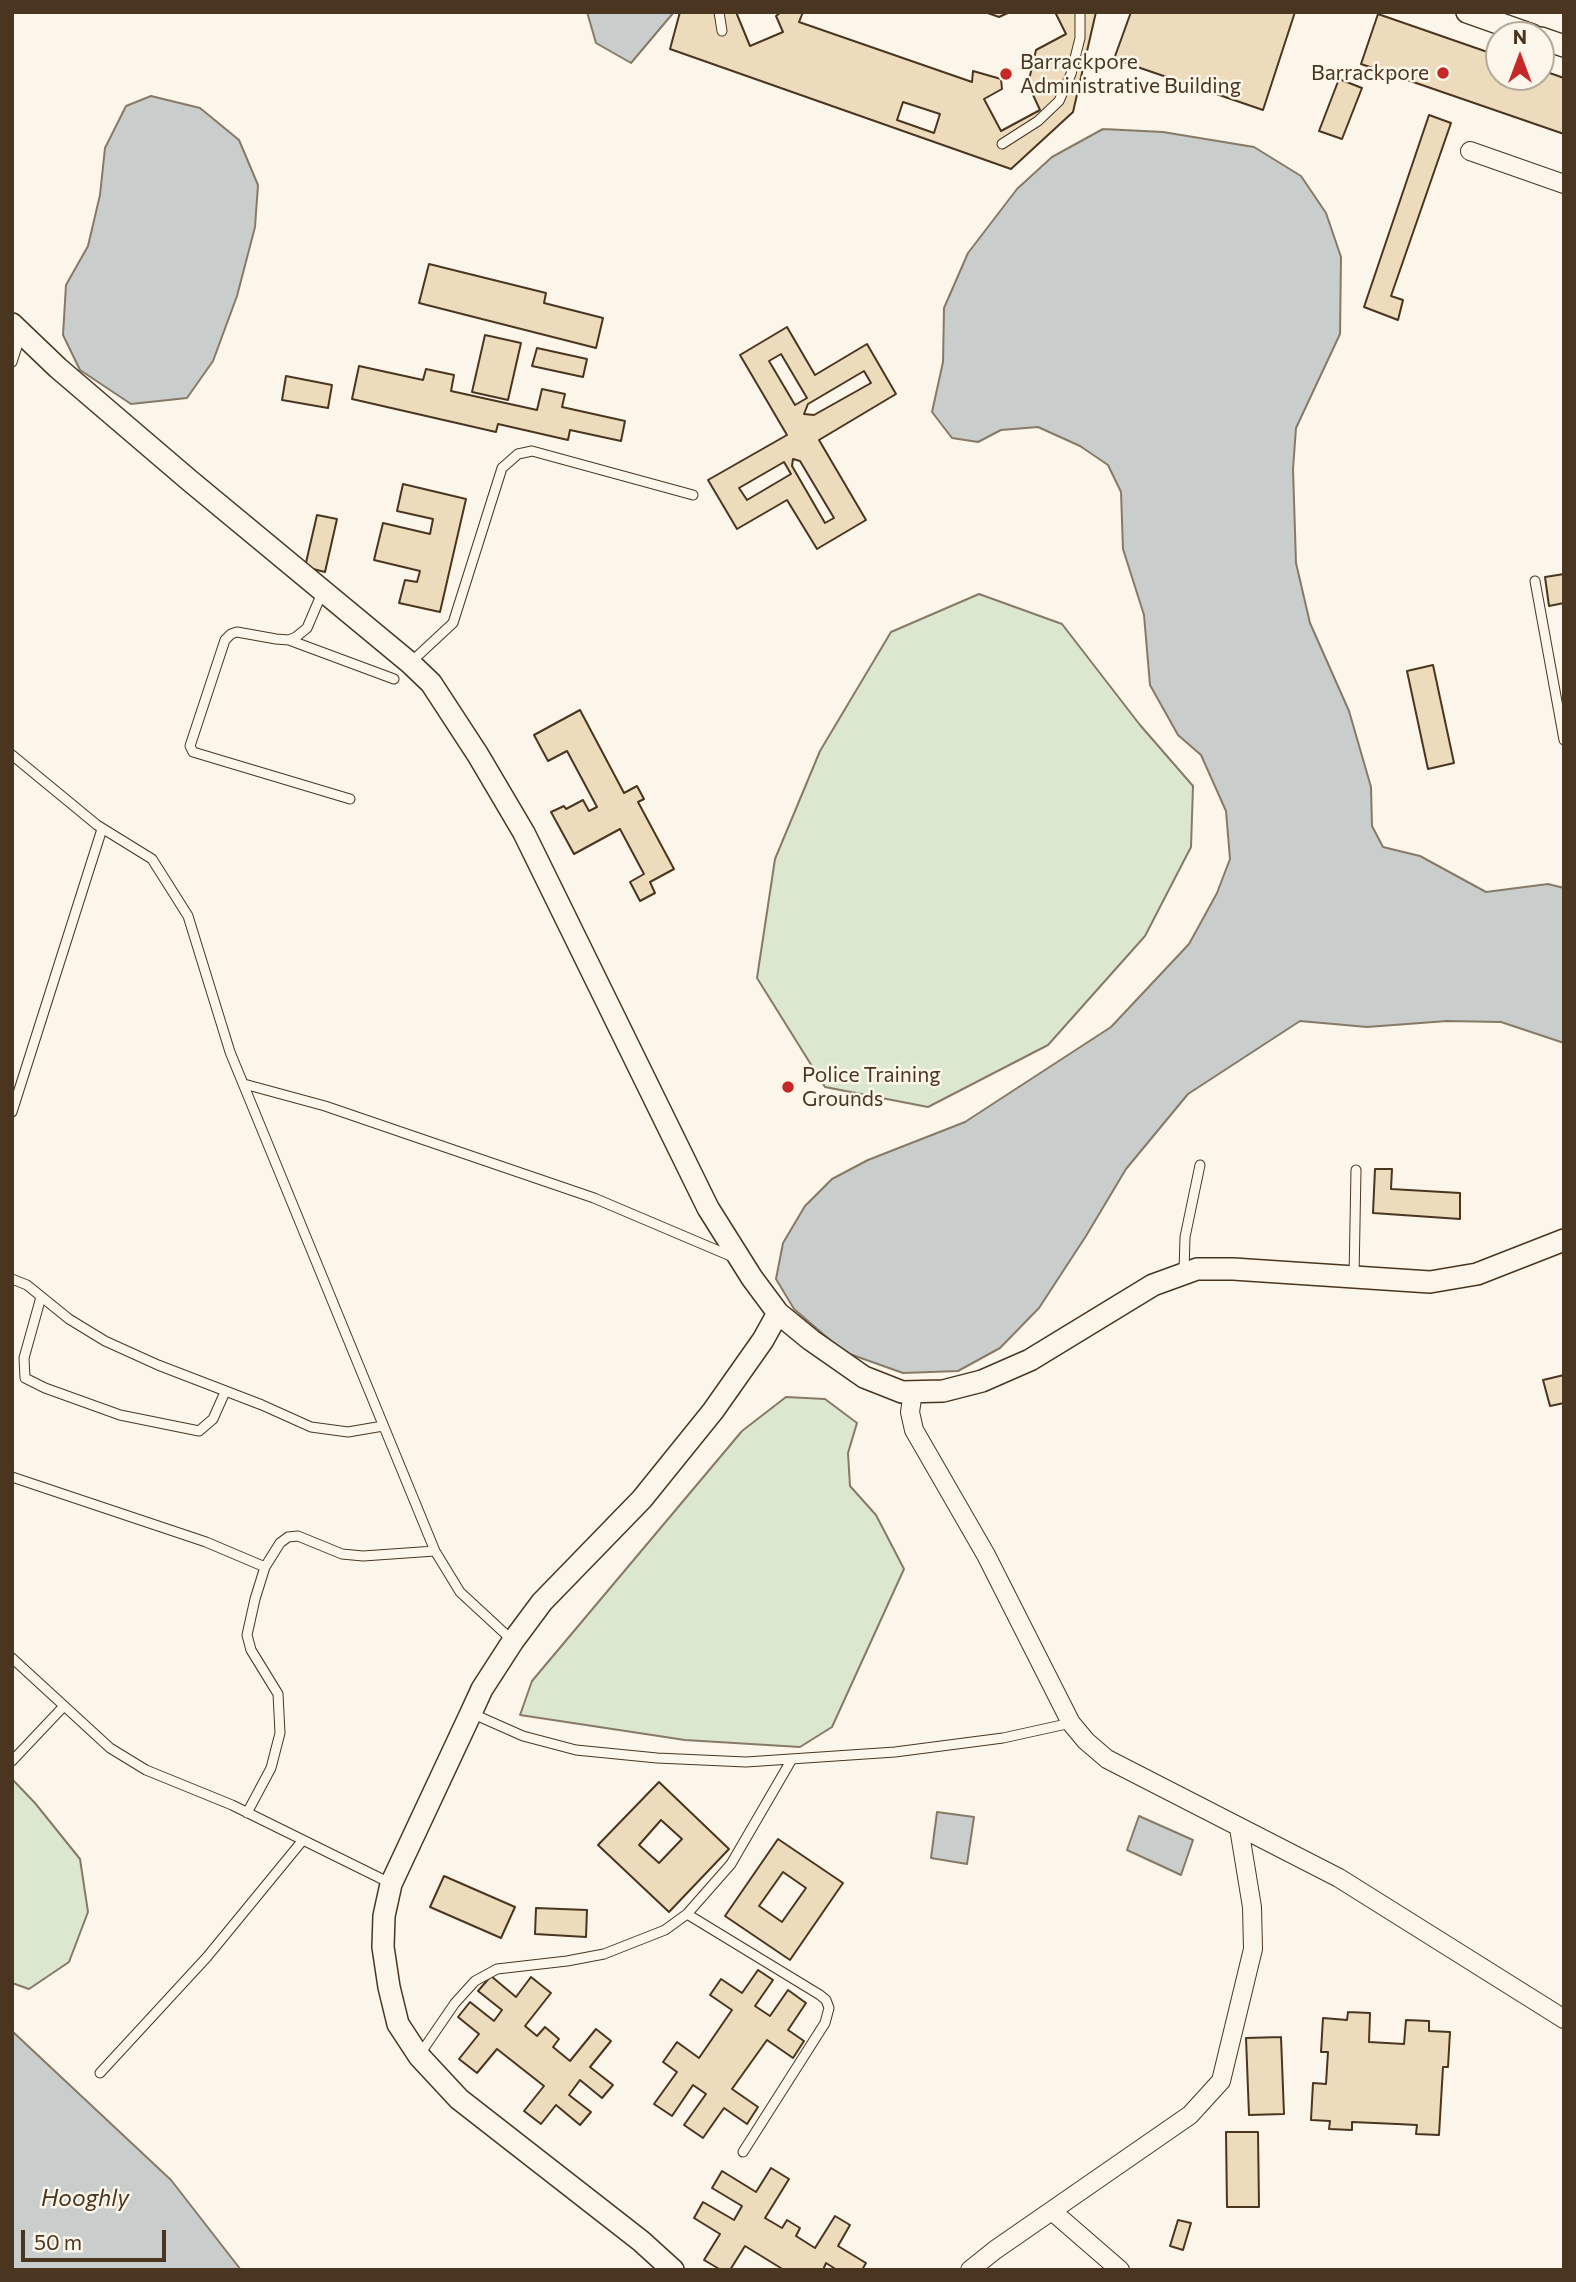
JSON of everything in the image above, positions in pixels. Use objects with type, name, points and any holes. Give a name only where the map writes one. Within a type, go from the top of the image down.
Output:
[{"type":"street","points":[[1467,12],[1492,21]]},
{"type":"street","points":[[1470,152],[1564,184]]},
{"type":"street","points":[[17,328],[68,376],[431,683],[524,833],[708,1208],[778,1313],[864,1377],[902,1392],[943,1391],[982,1381],[1030,1360],[1153,1286],[1197,1269],[1406,1282],[1454,1279],[1499,1267],[1564,1240]]},
{"type":"street","points":[[673,2270],[641,2241],[459,2099],[419,2056],[398,2024],[389,1987],[383,1937],[384,1916],[391,1884],[482,1689],[513,1641],[542,1602],[650,1489],[713,1411],[763,1340],[778,1313]]},
{"type":"street","points":[[912,1392],[909,1412],[914,1430],[986,1555],[1071,1723],[1086,1741],[1107,1759],[1339,1878],[1564,2019]]},
{"type":"street","points":[[970,2270],[1190,2115],[1221,2081],[1253,1949],[1252,1907],[1239,1828]]},
{"type":"street","points":[[1052,2211],[1120,2270]]},
{"type":"lane","points":[[719,12],[722,31]]},
{"type":"lane","points":[[1002,144],[1038,121],[1059,101],[1071,74],[1080,38],[1080,12]]},
{"type":"lane","points":[[12,362],[17,328]]},
{"type":"lane","points":[[410,663],[453,623],[502,468],[518,454],[532,451],[693,495]]},
{"type":"lane","points":[[1535,581],[1564,740]]},
{"type":"lane","points":[[289,639],[307,628],[323,591]]},
{"type":"lane","points":[[350,799],[190,750],[191,738],[225,640],[230,634],[237,632],[289,639],[394,679]]},
{"type":"lane","points":[[12,755],[102,829],[152,859],[188,916],[230,1052],[435,1551],[460,1592],[513,1641]]},
{"type":"lane","points":[[12,1112],[102,829]]},
{"type":"lane","points":[[244,1084],[325,1106],[594,1198],[741,1260]]},
{"type":"lane","points":[[1184,1272],[1185,1237],[1200,1165]]},
{"type":"lane","points":[[1353,1277],[1356,1170]]},
{"type":"lane","points":[[12,1279],[27,1284],[69,1320],[105,1341],[311,1427],[348,1432],[383,1426]]},
{"type":"lane","points":[[41,1297],[24,1358],[25,1378],[120,1415],[199,1431],[213,1419],[225,1392]]},
{"type":"lane","points":[[12,1476],[181,1533],[265,1567]]},
{"type":"lane","points":[[247,1813],[271,1768],[280,1733],[278,1694],[251,1650],[247,1635],[265,1567],[280,1543],[292,1536],[302,1537],[342,1554],[352,1555],[435,1551]]},
{"type":"lane","points":[[12,1658],[110,1748],[146,1770],[247,1813],[391,1884]]},
{"type":"lane","points":[[12,1761],[64,1706]]},
{"type":"lane","points":[[471,1713],[523,1736],[576,1750],[669,1759],[746,1762],[895,1752],[989,1740],[1071,1723]]},
{"type":"lane","points":[[419,2056],[455,2003],[475,1981],[497,1969],[604,1954],[665,1930],[687,1914],[731,1864],[792,1759]]},
{"type":"lane","points":[[100,2073],[225,1936],[303,1840]]},
{"type":"lane","points":[[687,1914],[820,1995],[829,2008],[825,2023],[743,2152]]},
{"type":"green space","points":[[979,594],[1062,624],[1140,725],[1193,786],[1191,847],[1145,936],[1048,1045],[928,1107],[825,1087],[757,978],[775,859],[820,751],[891,632]]},
{"type":"green space","points":[[786,1397],[825,1399],[857,1423],[848,1453],[850,1486],[876,1515],[904,1569],[832,1727],[800,1747],[685,1740],[520,1715],[532,1681],[742,1431]]},
{"type":"green space","points":[[12,1779],[80,1859],[88,1912],[69,1962],[29,1989],[12,1983]]},
{"type":"water","points":[[587,12],[674,12],[631,63],[596,43]]},
{"type":"water","points":[[151,96],[200,108],[239,140],[258,185],[255,227],[237,296],[213,361],[187,398],[131,404],[80,370],[63,335],[66,285],[88,246],[100,195],[105,148],[126,106]]},
{"type":"water","points":[[1103,129],[1163,132],[1254,147],[1301,176],[1326,213],[1341,257],[1340,334],[1296,428],[1293,469],[1296,563],[1310,623],[1349,711],[1371,787],[1372,826],[1383,847],[1420,856],[1486,892],[1548,884],[1564,888],[1564,1043],[1501,1022],[1447,1021],[1367,1027],[1300,1021],[1188,1094],[1126,1169],[1039,1308],[1000,1348],[958,1371],[903,1373],[844,1352],[794,1309],[776,1279],[783,1243],[805,1206],[832,1179],[868,1160],[965,1122],[1111,1027],[1189,944],[1217,893],[1230,859],[1226,811],[1201,755],[1178,735],[1150,685],[1144,615],[1123,549],[1121,492],[1108,465],[1080,446],[1038,427],[1001,430],[978,442],[952,438],[932,412],[943,362],[944,308],[968,253],[1017,189],[1052,157]]},
{"type":"water","points":[[937,1812],[974,1817],[967,1864],[931,1858]]},
{"type":"water","points":[[1139,1816],[1193,1840],[1181,1875],[1127,1850]]},
{"type":"water","name":"Hooghly","points":[[12,2031],[171,2180],[241,2270],[12,2270]]},
{"type":"building","points":[[680,12],[1096,12],[1073,112],[1011,169],[670,49]]},
{"type":"building","points":[[736,12],[781,12],[776,16],[783,32],[750,46]]},
{"type":"building","name":"Barrackpore Administrative Building","points":[[803,12],[985,12],[999,17],[1010,12],[1055,12],[1066,34],[1036,50],[1028,84],[1040,110],[1001,131],[984,99],[1002,89],[1001,79],[973,71],[972,82],[799,22]]},
{"type":"building","points":[[1131,12],[1295,12],[1263,110],[1114,59]]},
{"type":"building","name":"Barrackpore","points":[[1378,14],[1485,51],[1485,91],[1555,91],[1555,75],[1564,78],[1564,134],[1361,64]]},
{"type":"building","points":[[1339,79],[1362,88],[1342,139],[1319,131]]},
{"type":"building","points":[[903,102],[940,114],[934,133],[897,120]]},
{"type":"building","points":[[1429,115],[1451,123],[1391,296],[1403,300],[1398,320],[1364,307]]},
{"type":"building","points":[[429,264],[546,293],[544,303],[603,318],[596,348],[419,303]]},
{"type":"building","points":[[787,327],[815,375],[867,344],[896,394],[819,440],[866,520],[817,549],[787,500],[737,529],[708,480],[787,435],[740,355]],"holes":[[[781,354],[807,398],[795,405],[769,361]],[[864,371],[871,383],[814,415],[804,414],[808,404]],[[793,459],[800,461],[834,518],[825,523],[792,466]],[[784,462],[791,474],[747,500],[739,488]]]},
{"type":"building","points":[[485,335],[521,343],[508,400],[472,392]]},
{"type":"building","points":[[537,348],[587,359],[583,377],[532,366]]},
{"type":"building","points":[[359,366],[423,380],[426,369],[454,375],[451,391],[537,410],[542,389],[565,394],[562,407],[625,421],[621,441],[570,430],[568,440],[498,424],[496,432],[352,399]]},
{"type":"building","points":[[286,376],[332,385],[328,408],[282,400]]},
{"type":"building","points":[[403,484],[466,499],[440,612],[399,603],[405,580],[417,582],[420,571],[374,560],[383,523],[430,534],[433,519],[397,511]]},
{"type":"building","points":[[317,515],[337,519],[325,572],[305,567]]},
{"type":"building","points":[[1564,574],[1564,603],[1549,606],[1545,577]]},
{"type":"building","points":[[1433,665],[1454,763],[1428,769],[1407,671]]},
{"type":"building","points":[[580,710],[624,793],[637,786],[644,799],[638,802],[674,869],[650,882],[655,893],[640,901],[630,882],[644,874],[620,829],[574,854],[551,812],[564,806],[566,809],[583,800],[589,811],[597,807],[567,751],[548,761],[534,735]]},
{"type":"building","points":[[1375,1169],[1392,1169],[1391,1189],[1460,1193],[1460,1219],[1373,1213]]},
{"type":"building","points":[[1564,1375],[1564,1403],[1550,1406],[1543,1380]]},
{"type":"building","points":[[659,1782],[729,1849],[669,1912],[598,1845]],"holes":[[[661,1820],[682,1839],[659,1863],[639,1845]]]},
{"type":"building","points":[[778,1839],[843,1883],[790,1960],[725,1916]],"holes":[[[783,1872],[806,1888],[782,1922],[759,1906]]]},
{"type":"building","points":[[444,1876],[515,1907],[501,1938],[430,1907]]},
{"type":"building","points":[[536,1908],[587,1910],[586,1937],[535,1934]]},
{"type":"building","points":[[758,1970],[773,1980],[755,2006],[770,2016],[788,1990],[806,2003],[788,2030],[804,2041],[793,2058],[767,2040],[732,2089],[758,2107],[747,2124],[724,2108],[703,2138],[684,2125],[706,2094],[693,2085],[672,2116],[654,2104],[677,2072],[663,2062],[677,2042],[699,2058],[732,2010],[710,1995],[721,1979],[742,1993]]},
{"type":"building","points":[[491,1976],[516,1997],[531,1977],[551,1993],[525,2026],[537,2036],[545,2027],[559,2039],[553,2047],[570,2061],[596,2029],[611,2041],[590,2067],[613,2085],[602,2098],[580,2080],[569,2095],[591,2112],[580,2125],[556,2105],[541,2124],[524,2111],[544,2086],[497,2049],[477,2073],[459,2059],[479,2034],[458,2017],[470,2002],[494,2021],[502,2010],[478,1991]]},
{"type":"building","points":[[1348,2012],[1370,2013],[1369,2042],[1404,2044],[1406,2020],[1429,2021],[1429,2031],[1450,2032],[1448,2067],[1443,2067],[1439,2135],[1416,2134],[1417,2125],[1352,2122],[1352,2130],[1329,2129],[1330,2121],[1311,2120],[1313,2083],[1326,2084],[1328,2052],[1321,2052],[1323,2018],[1347,2020]]},
{"type":"building","points":[[1281,2037],[1284,2114],[1249,2115],[1246,2038]]},
{"type":"building","points":[[1226,2132],[1258,2132],[1259,2207],[1227,2207]]},
{"type":"building","points":[[771,2168],[789,2179],[765,2218],[782,2228],[787,2220],[800,2228],[796,2236],[815,2248],[835,2216],[850,2225],[838,2246],[866,2263],[862,2270],[837,2270],[826,2263],[823,2270],[784,2270],[745,2246],[730,2270],[721,2270],[704,2260],[720,2234],[694,2218],[703,2202],[734,2220],[742,2206],[712,2188],[722,2171],[756,2192]]},
{"type":"building","points":[[1178,2220],[1191,2223],[1183,2250],[1170,2246]]},
{"type":"place","name":"Barrackpore","points":[[1443,73]]},
{"type":"place","name":"Barrackpore Administrative Building","points":[[1006,74]]},
{"type":"place","name":"Police Training Grounds","points":[[788,1087]]}]
